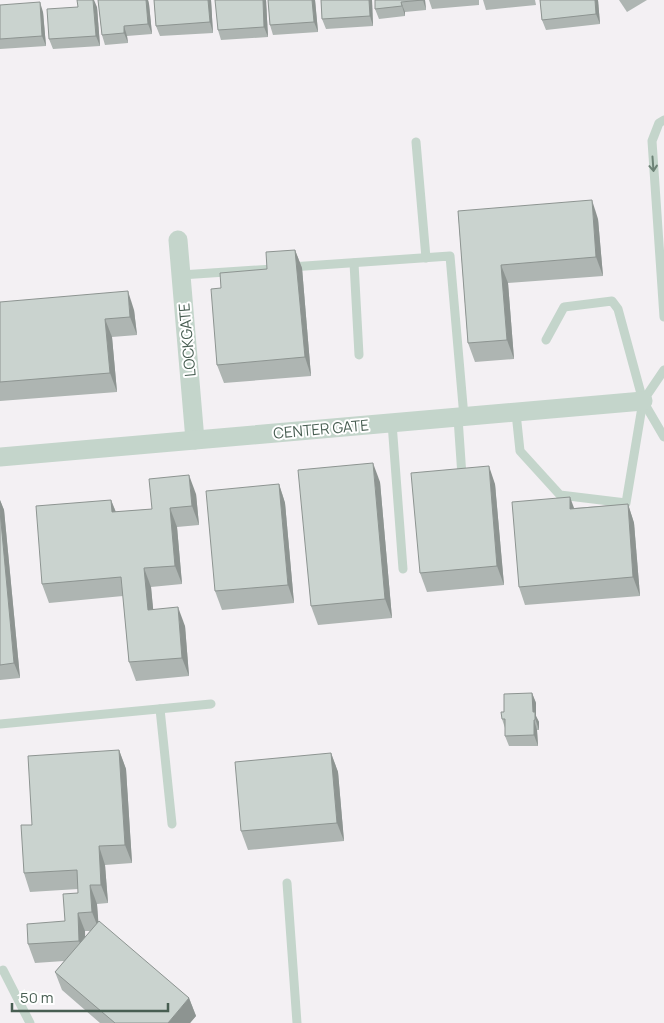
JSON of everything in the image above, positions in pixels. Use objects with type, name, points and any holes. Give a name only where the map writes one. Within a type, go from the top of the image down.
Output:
[{"type":"street","name":"LOCKGATE","points":[[178,240],[195,440]]},
{"type":"street","name":"CENTER GATE","points":[[0,457],[643,401]]},
{"type":"lane","points":[[664,120],[659,123],[652,141],[664,317]]},
{"type":"lane","points":[[416,142],[426,258]]},
{"type":"lane","points":[[181,275],[450,256],[461,417],[462,476]]},
{"type":"lane","points":[[354,263],[359,355]]},
{"type":"lane","points":[[546,340],[564,307],[612,301],[618,309],[643,401],[664,438]]},
{"type":"lane","points":[[516,412],[520,451],[560,495],[626,503],[643,401],[664,370]]},
{"type":"lane","points":[[392,423],[403,569]]},
{"type":"lane","points":[[0,724],[211,704]]},
{"type":"lane","points":[[160,709],[172,824]]},
{"type":"lane","points":[[286,883],[297,1023]]},
{"type":"lane","points":[[3,970],[30,1023]]},
{"type":"building","points":[[77,0],[93,0],[96,36],[49,39],[47,9],[78,7]]},
{"type":"building","points":[[98,0],[146,0],[148,24],[124,26],[124,33],[102,35]]},
{"type":"building","points":[[154,0],[208,0],[210,22],[156,26]]},
{"type":"building","points":[[215,0],[263,0],[264,27],[218,30]]},
{"type":"building","points":[[268,0],[312,0],[314,22],[270,25]]},
{"type":"building","points":[[321,0],[369,0],[370,16],[322,19]]},
{"type":"building","points":[[375,0],[423,0],[401,2],[402,6],[375,9]]},
{"type":"building","points":[[540,0],[595,0],[596,14],[542,20]]},
{"type":"building","points":[[40,2],[42,36],[0,39],[0,5]]},
{"type":"building","points":[[592,200],[596,257],[501,265],[507,340],[468,343],[458,211]]},
{"type":"building","points":[[295,250],[305,357],[217,365],[211,289],[221,288],[220,273],[267,269],[266,252]]},
{"type":"building","points":[[128,291],[130,317],[105,319],[110,373],[0,382],[0,302]]},
{"type":"building","points":[[373,463],[385,599],[311,606],[298,470]]},
{"type":"building","points":[[489,466],[497,566],[420,573],[411,473]]},
{"type":"building","points":[[189,475],[192,506],[170,508],[175,566],[144,568],[148,610],[178,607],[182,658],[129,662],[121,577],[42,584],[36,506],[111,500],[112,512],[152,509],[149,479]]},
{"type":"building","points":[[279,484],[288,585],[215,591],[206,491]]},
{"type":"building","points":[[570,497],[570,509],[628,504],[633,577],[519,587],[512,502]]},
{"type":"building","points":[[0,511],[14,663],[0,665]]},
{"type":"building","points":[[532,693],[533,712],[535,712],[534,735],[505,736],[505,719],[502,719],[501,712],[504,712],[504,694]]},
{"type":"building","points":[[119,750],[125,845],[99,846],[101,885],[90,885],[92,912],[78,913],[79,941],[28,944],[27,924],[65,921],[63,894],[78,893],[77,870],[24,873],[21,825],[32,825],[28,756]]},
{"type":"building","points":[[331,753],[337,823],[241,831],[235,762]]},
{"type":"building","points":[[99,921],[189,998],[168,1023],[115,1023],[55,972]]}]
